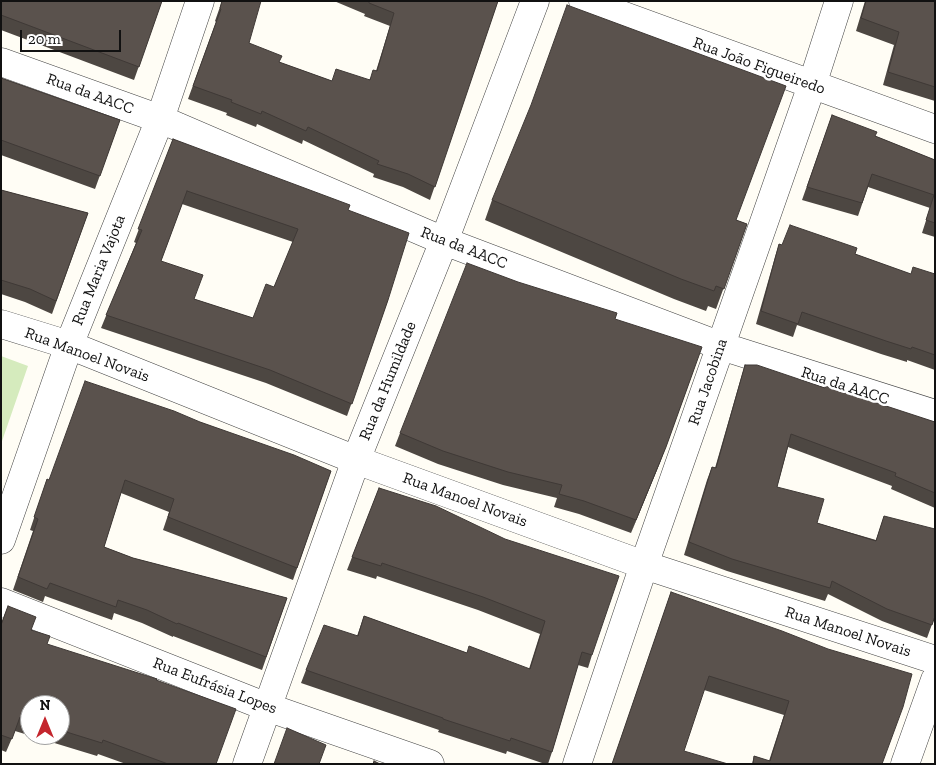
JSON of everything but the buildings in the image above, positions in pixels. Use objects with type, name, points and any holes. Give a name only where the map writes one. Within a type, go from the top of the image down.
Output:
[{"type":"street","name":"Rua Maria Vajota","points":[[1,540],[69,345],[160,119],[200,1]]},
{"type":"street","name":"Rua da Humildade","points":[[247,764],[356,460],[444,241],[534,1]]},
{"type":"street","name":"Rua João Figueiredo","points":[[583,1],[935,130]]},
{"type":"street","name":"Rua Jacobina","points":[[577,764],[644,565],[840,1]]},
{"type":"street","name":"Rua da AACC","points":[[1,62],[160,119],[444,241],[721,346],[935,414]]},
{"type":"street","name":"Rua Manoel Novais","points":[[1,324],[69,345],[356,460],[644,565],[935,660]]},
{"type":"street","name":"Rua Eufrásia Lopes","points":[[1,602],[267,707],[430,764]]},
{"type":"street","points":[[905,764],[935,680]]},
{"type":"green space","points":[[1,356],[28,366],[1,444]]}]
